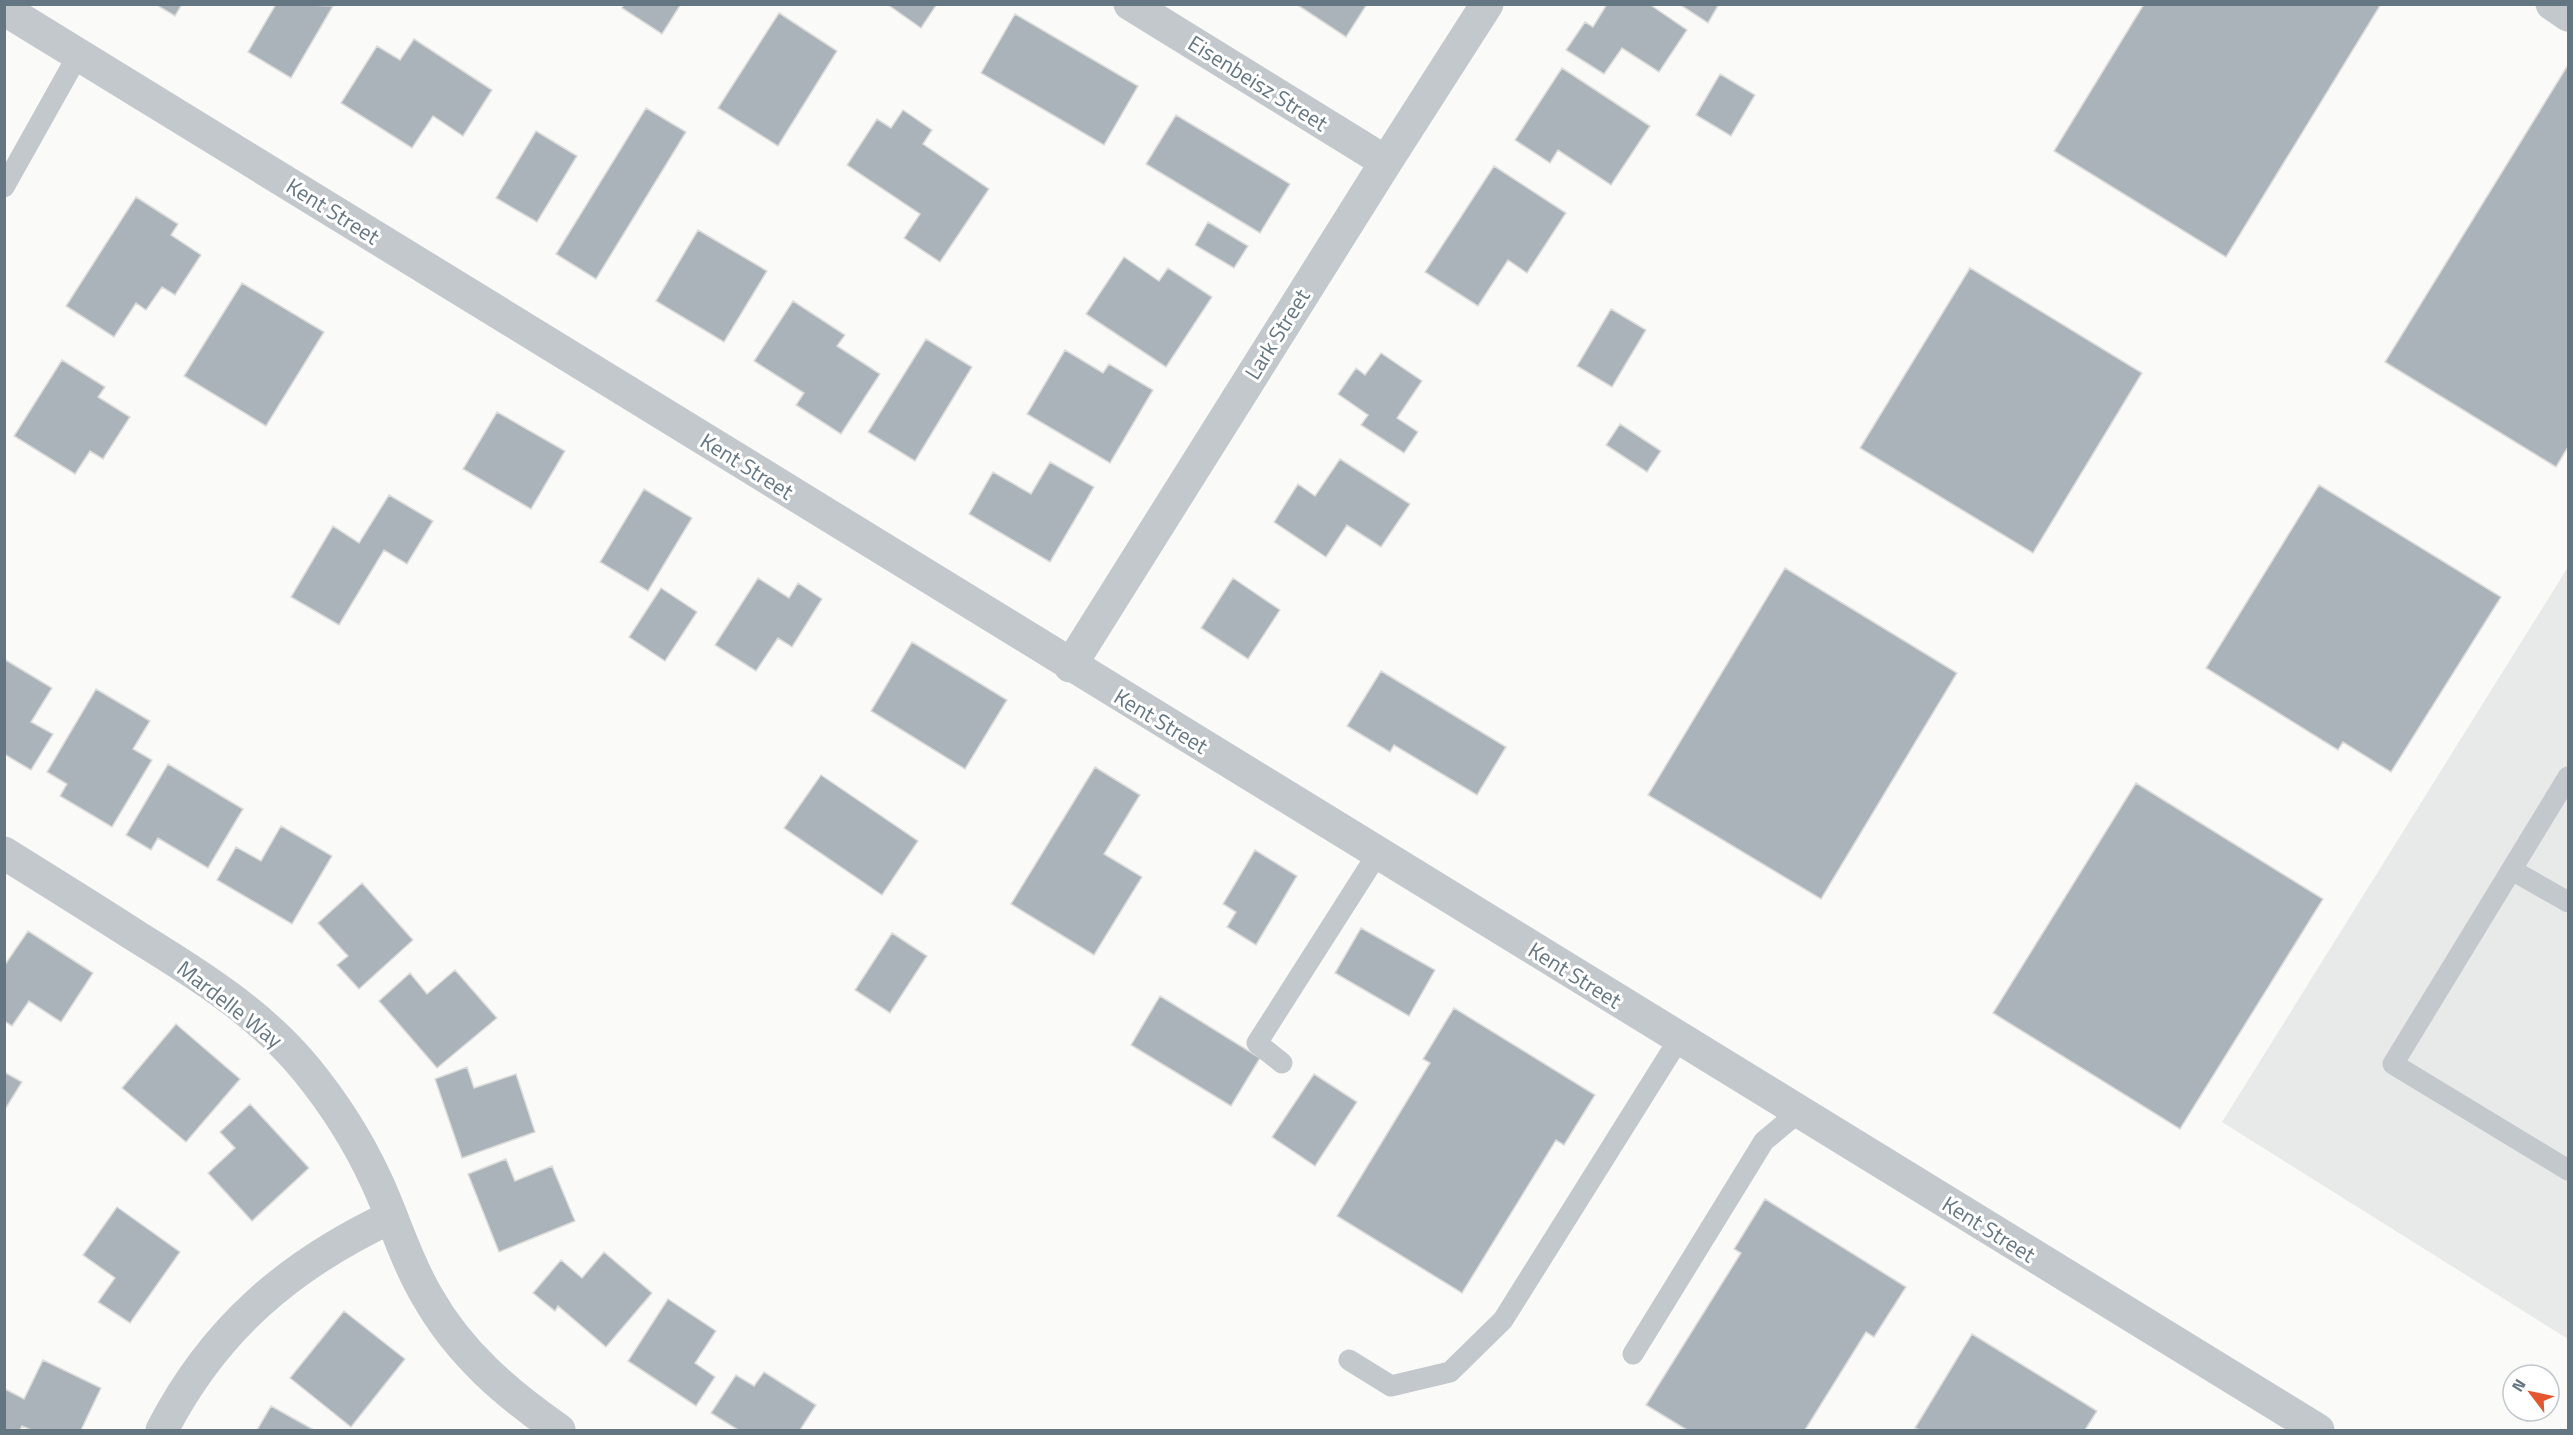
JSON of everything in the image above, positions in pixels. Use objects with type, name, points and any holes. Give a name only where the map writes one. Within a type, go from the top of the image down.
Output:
[{"type":"street","name":"Eisenbeisz Street","points":[[1130,4],[1386,162]]},
{"type":"street","name":"Lark Street","points":[[1070,666],[1487,4]]},
{"type":"street","points":[[2552,4],[2568,15]]},
{"type":"street","name":"Kent Street","points":[[4,9],[2318,1431]]},
{"type":"street","name":"Mardelle Way","points":[[4,853],[197,974],[270,1032],[305,1068],[336,1108],[376,1179],[406,1257],[427,1298],[453,1335],[482,1369],[516,1400],[559,1431]]},
{"type":"street","points":[[162,1431],[190,1383],[249,1311],[284,1280],[322,1252],[391,1217]]},
{"type":"lane","points":[[4,187],[78,55]]},
{"type":"lane","points":[[2568,777],[2392,1064],[2568,1170]]},
{"type":"lane","points":[[1282,1063],[1257,1043],[1378,853]]},
{"type":"lane","points":[[2512,870],[2568,902]]},
{"type":"lane","points":[[1349,1360],[1391,1386],[1450,1372],[1503,1320],[1679,1039]]},
{"type":"lane","points":[[1633,1354],[1764,1141],[1798,1112]]},
{"type":"shaded area","points":[[2568,567],[2568,1339],[2222,1122]]},
{"type":"building","points":[[155,4],[182,4],[175,16]]},
{"type":"building","points":[[276,4],[333,6],[291,78],[248,52]]},
{"type":"building","points":[[624,4],[681,4],[662,34],[622,8]]},
{"type":"building","points":[[887,4],[937,4],[921,28]]},
{"type":"building","points":[[1296,4],[1367,4],[1346,37]]},
{"type":"building","points":[[1607,4],[1649,4],[1687,30],[1659,72],[1622,48],[1604,74],[1566,50],[1585,22],[1593,27]]},
{"type":"building","points":[[1679,4],[1719,4],[1708,23]]},
{"type":"building","points":[[2144,4],[2381,4],[2226,257],[2054,151]]},
{"type":"building","points":[[779,13],[837,51],[778,146],[718,108]]},
{"type":"building","points":[[1015,14],[1138,86],[1104,145],[981,73]]},
{"type":"building","points":[[414,39],[492,90],[463,136],[433,116],[412,148],[341,103],[377,46],[400,60]]},
{"type":"building","points":[[2568,65],[2568,447],[2556,467],[2385,362]]},
{"type":"building","points":[[1562,68],[1650,126],[1611,185],[1558,150],[1550,163],[1515,140]]},
{"type":"building","points":[[1720,74],[1755,95],[1731,136],[1696,115]]},
{"type":"building","points":[[646,108],[686,132],[596,279],[556,254]]},
{"type":"building","points":[[903,110],[932,130],[923,144],[989,189],[940,262],[904,238],[920,214],[847,165],[877,119],[891,128]]},
{"type":"building","points":[[1176,115],[1290,184],[1260,233],[1146,164]]},
{"type":"building","points":[[536,131],[577,156],[537,222],[496,198]]},
{"type":"building","points":[[1494,166],[1566,213],[1527,273],[1508,260],[1478,306],[1425,272]]},
{"type":"building","points":[[136,197],[178,224],[171,235],[201,255],[175,295],[162,287],[146,310],[136,303],[114,337],[66,306]]},
{"type":"building","points":[[1208,222],[1248,246],[1234,268],[1195,245]]},
{"type":"building","points":[[698,230],[767,271],[724,342],[656,301]]},
{"type":"building","points":[[1124,257],[1159,281],[1168,268],[1212,297],[1166,367],[1086,314]]},
{"type":"building","points":[[1970,268],[2142,373],[2033,553],[1860,448]]},
{"type":"building","points":[[242,283],[324,332],[266,426],[184,376]]},
{"type":"building","points":[[793,301],[845,335],[837,346],[880,374],[841,434],[796,405],[804,393],[754,361]]},
{"type":"building","points":[[1611,309],[1646,330],[1612,387],[1577,366]]},
{"type":"building","points":[[926,339],[972,367],[915,461],[868,432]]},
{"type":"building","points":[[1065,350],[1103,373],[1109,364],[1153,390],[1110,463],[1027,414]]},
{"type":"building","points":[[1381,353],[1422,381],[1397,418],[1418,432],[1404,453],[1361,425],[1368,415],[1338,394],[1356,368],[1365,375]]},
{"type":"building","points":[[62,360],[105,387],[98,397],[130,417],[103,459],[90,451],[75,474],[14,436]]},
{"type":"building","points":[[497,412],[565,451],[531,509],[463,469]]},
{"type":"building","points":[[1620,424],[1661,451],[1647,472],[1606,445]]},
{"type":"building","points":[[1340,459],[1410,504],[1381,547],[1347,525],[1326,557],[1274,522],[1298,484],[1315,496]]},
{"type":"building","points":[[1050,462],[1094,487],[1050,562],[969,514],[993,472],[1031,494]]},
{"type":"building","points":[[2319,485],[2501,597],[2391,772],[2343,742],[2338,750],[2206,668]]},
{"type":"building","points":[[644,489],[692,518],[648,591],[600,562]]},
{"type":"building","points":[[389,495],[433,521],[407,564],[384,550],[339,625],[291,597],[333,526],[359,543]]},
{"type":"building","points":[[1785,568],[1957,673],[1821,899],[1648,795]]},
{"type":"building","points":[[758,578],[789,598],[798,583],[822,599],[792,647],[778,638],[756,671],[715,645]]},
{"type":"building","points":[[1233,578],[1280,610],[1248,659],[1201,628]]},
{"type":"building","points":[[661,588],[697,612],[665,661],[629,637]]},
{"type":"building","points":[[912,642],[1007,700],[965,769],[871,711]]},
{"type":"building","points":[[4,659],[52,688],[31,722],[53,734],[31,770],[4,754]]},
{"type":"building","points":[[1381,671],[1506,747],[1477,795],[1394,745],[1390,752],[1347,726]]},
{"type":"building","points":[[96,689],[150,721],[133,749],[152,760],[112,827],[60,796],[67,784],[47,772]]},
{"type":"building","points":[[168,764],[243,809],[208,868],[158,838],[151,850],[126,835]]},
{"type":"building","points":[[1095,767],[1140,795],[1104,854],[1142,877],[1094,955],[1011,904]]},
{"type":"building","points":[[821,775],[918,841],[882,895],[784,828]]},
{"type":"building","points":[[2136,783],[2323,899],[2180,1129],[1993,1013]]},
{"type":"building","points":[[281,826],[332,856],[292,924],[217,880],[236,847],[261,861]]},
{"type":"building","points":[[1255,850],[1297,876],[1256,945],[1227,927],[1236,912],[1223,904]]},
{"type":"building","points":[[362,883],[413,940],[359,989],[337,965],[348,956],[318,923]]},
{"type":"building","points":[[1361,928],[1435,970],[1409,1016],[1335,973]]},
{"type":"building","points":[[28,931],[93,973],[61,1022],[29,1001],[12,1026],[4,1021],[4,966]]},
{"type":"building","points":[[892,933],[927,956],[890,1013],[855,990]]},
{"type":"building","points":[[455,970],[497,1018],[437,1068],[379,1001],[410,973],[427,994]]},
{"type":"building","points":[[1160,996],[1260,1058],[1231,1106],[1131,1045]]},
{"type":"building","points":[[1454,1008],[1595,1095],[1564,1145],[1556,1140],[1462,1293],[1337,1216],[1430,1063],[1423,1059]]},
{"type":"building","points":[[176,1024],[240,1079],[186,1142],[122,1088]]},
{"type":"building","points":[[467,1067],[474,1088],[516,1074],[535,1132],[462,1158],[435,1079]]},
{"type":"building","points":[[4,1072],[22,1082],[4,1111]]},
{"type":"building","points":[[1314,1074],[1357,1102],[1315,1166],[1272,1137]]},
{"type":"building","points":[[250,1104],[309,1168],[252,1221],[208,1173],[235,1148],[220,1132]]},
{"type":"building","points":[[506,1159],[515,1181],[552,1166],[575,1221],[499,1252],[468,1174]]},
{"type":"building","points":[[1765,1199],[1906,1287],[1874,1337],[1866,1332],[1805,1430],[1687,1430],[1646,1405],[1741,1253],[1734,1249]]},
{"type":"building","points":[[117,1207],[180,1252],[130,1323],[98,1302],[115,1278],[83,1255]]},
{"type":"building","points":[[604,1252],[652,1293],[606,1347],[558,1306],[555,1311],[533,1293],[561,1260],[582,1278]]},
{"type":"building","points":[[668,1299],[716,1331],[695,1363],[715,1377],[696,1406],[628,1361]]},
{"type":"building","points":[[344,1311],[405,1359],[351,1427],[290,1378]]},
{"type":"building","points":[[1972,1334],[2097,1411],[2085,1430],[1920,1430],[1915,1428]]},
{"type":"building","points":[[43,1360],[101,1388],[81,1430],[31,1430],[22,1426],[20,1430],[4,1430],[5,1389],[24,1399]]},
{"type":"building","points":[[764,1372],[816,1405],[800,1430],[738,1430],[711,1413],[736,1375],[754,1386]]},
{"type":"building","points":[[271,1406],[314,1430],[257,1430]]}]
